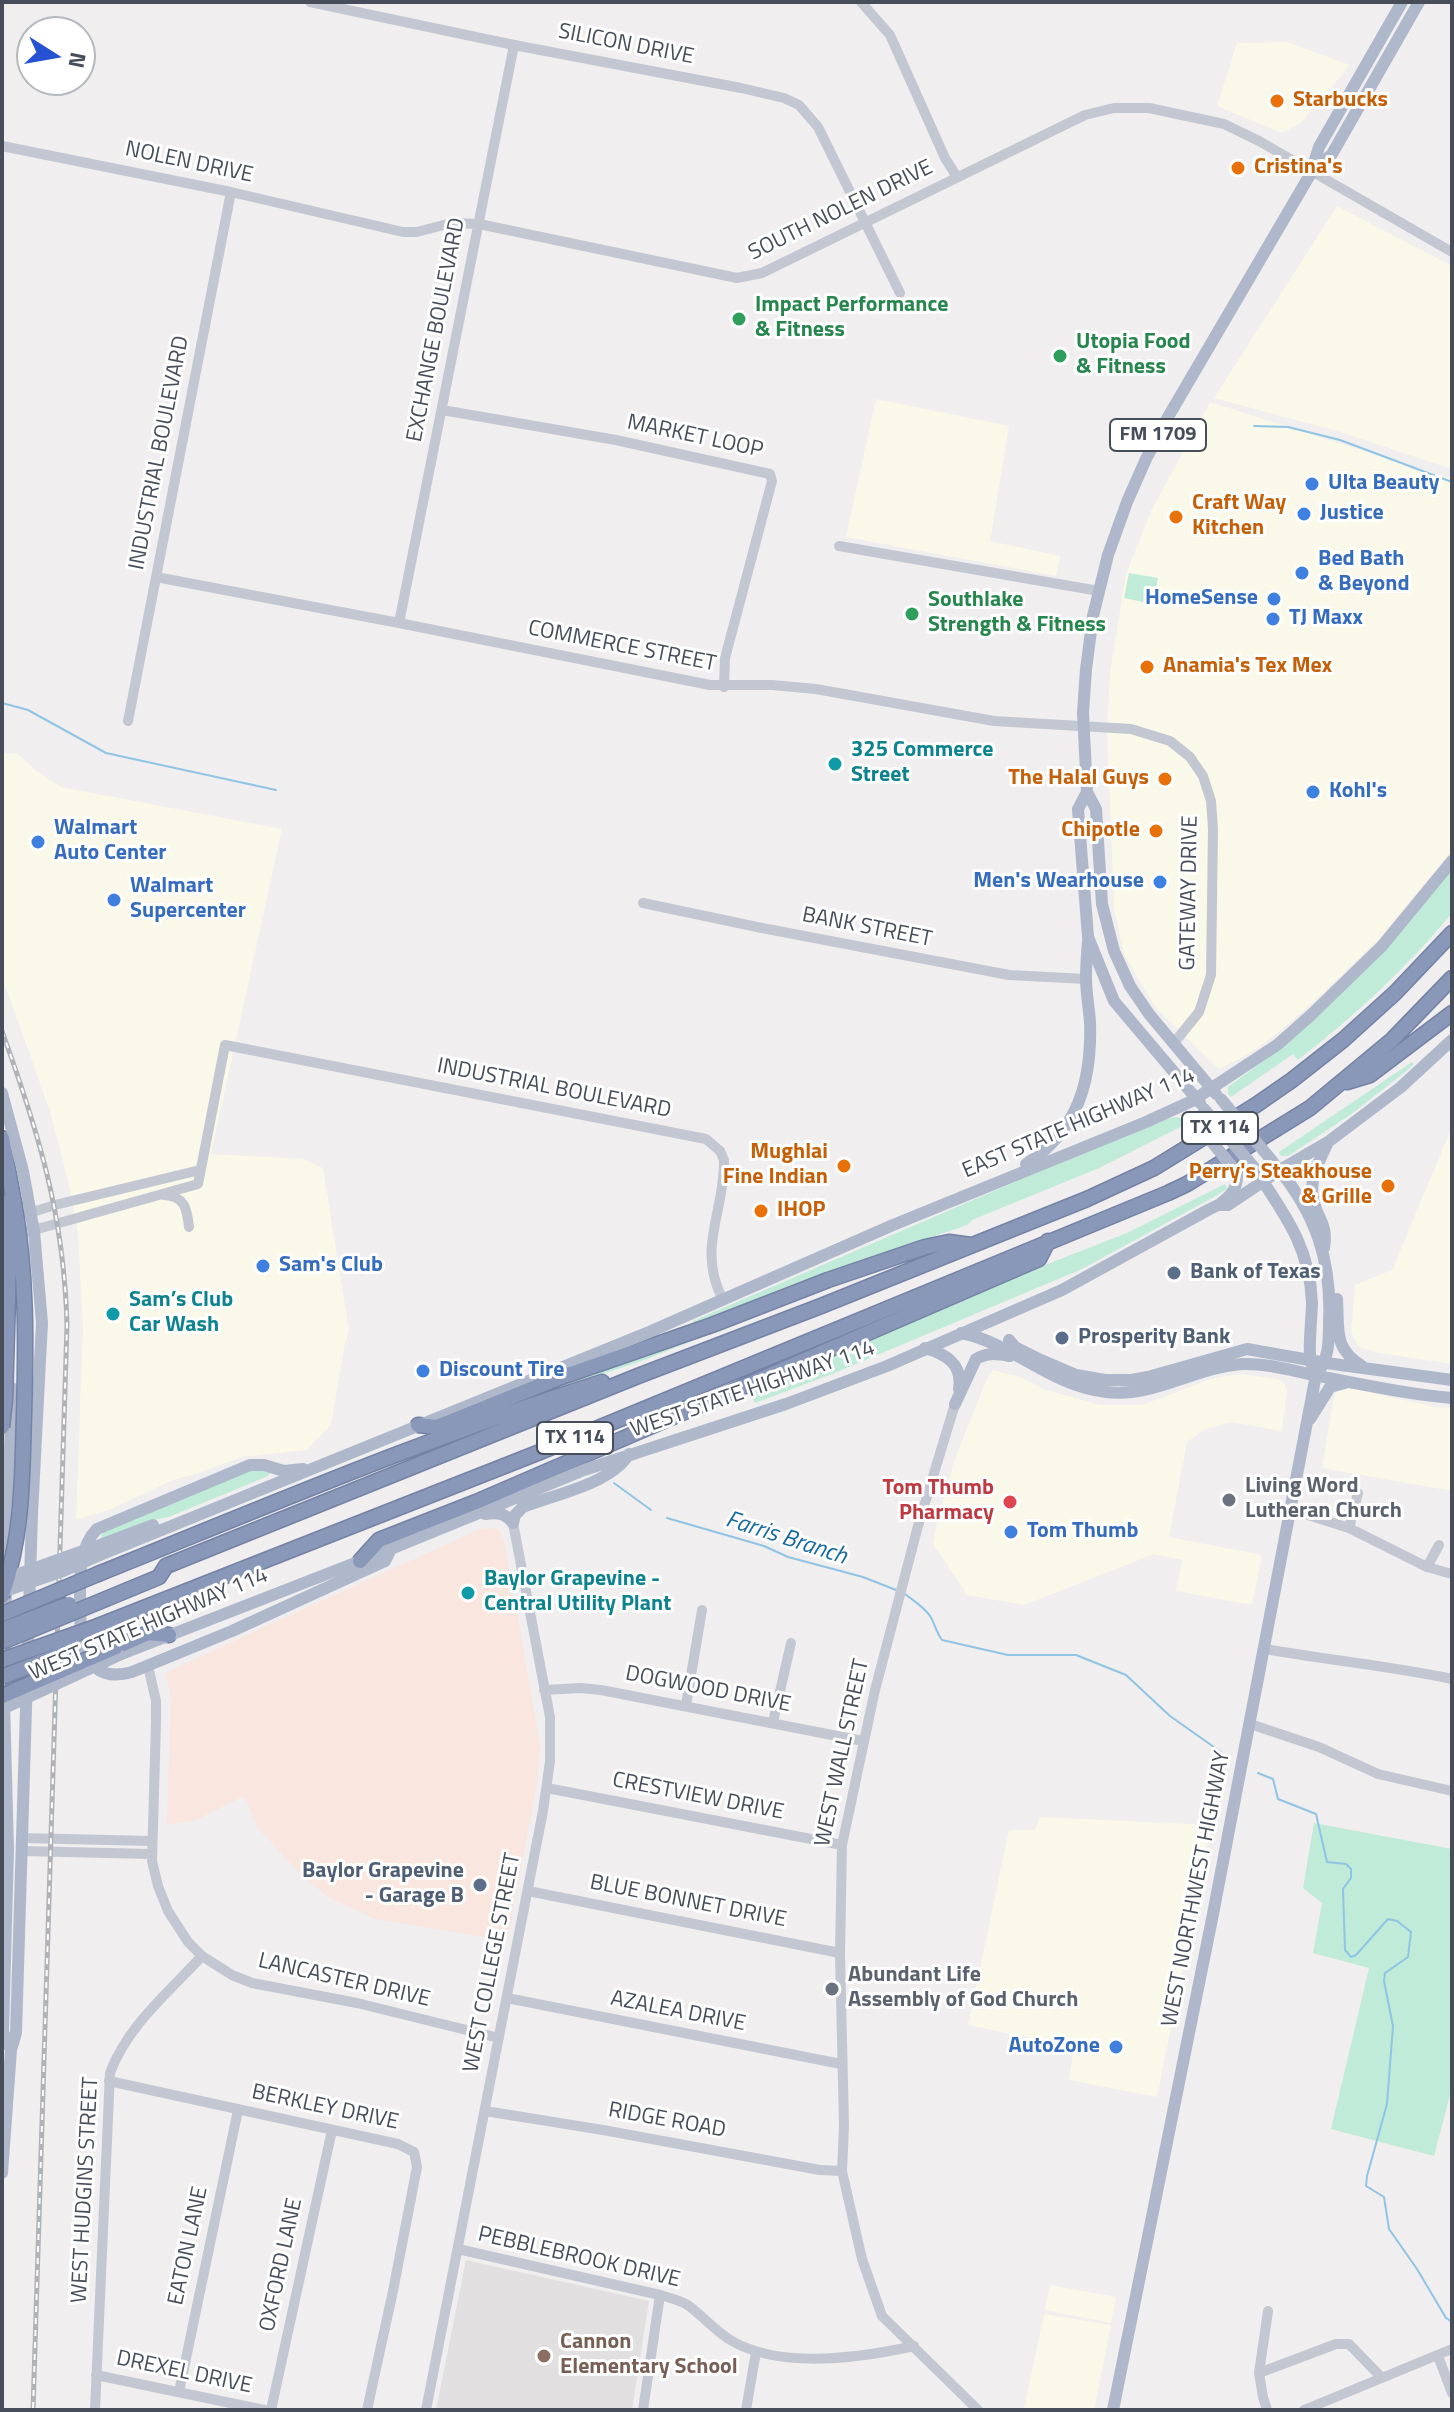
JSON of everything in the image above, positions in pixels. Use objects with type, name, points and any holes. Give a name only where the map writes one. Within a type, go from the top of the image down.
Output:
[{"type":"highway","points":[[1357,1028],[1365,1012],[1452,919]]},
{"type":"highway","name":"TX 114","points":[[2,1630],[638,1376],[748,1336],[1087,1199],[1154,1168],[1273,1093],[1357,1028],[1452,933]]},
{"type":"highway","name":"TX 114","points":[[2,1660],[78,1634],[540,1452],[1187,1184],[1310,1108],[1392,1040],[1452,978]]},
{"type":"highway","points":[[1339,1084],[1370,1075],[1452,1013]]},
{"type":"highway","points":[[2,1138],[10,1202],[23,1259],[26,1308],[22,1502],[14,1556],[2,1594]]},
{"type":"highway","points":[[2,1187],[10,1202],[2,1427]]},
{"type":"highway","points":[[360,1561],[379,1540],[476,1502],[1031,1263],[1039,1259],[1048,1241]]},
{"type":"highway","points":[[418,1425],[437,1427],[556,1379],[925,1247],[949,1242],[972,1245]]},
{"type":"highway","points":[[2,1614],[440,1437],[614,1378],[638,1376]]},
{"type":"highway","points":[[2,1642],[159,1577],[166,1566]]},
{"type":"highway","points":[[2,1696],[118,1651],[148,1633],[169,1635]]},
{"type":"highway","points":[[2,1677],[59,1655],[78,1634]]},
{"type":"main road","name":"FM 1709","points":[[1276,1166],[1142,1005],[1114,951],[1102,904],[1096,809],[1087,792],[1084,727],[1086,669],[1108,555],[1146,459],[1172,409],[1311,173],[1319,147],[1402,2]]},
{"type":"main road","name":"FM 1709","points":[[1311,173],[1332,154],[1419,2]]},
{"type":"main road","name":"FM 1709","points":[[1087,792],[1078,809],[1088,937],[1114,1001],[1260,1176]]},
{"type":"main road","name":"EAST STATE HIGHWAY 114","points":[[723,1300],[1004,1179],[1217,1094],[1311,1015],[1382,946],[1452,861]]},
{"type":"main road","points":[[1004,1179],[1034,1159],[1056,1139],[1067,1126],[1082,1095],[1089,1064],[1088,937]]},
{"type":"main road","points":[[1086,979],[1105,989],[1114,1001]]},
{"type":"main road","name":"WEST STATE HIGHWAY 114","points":[[169,1635],[629,1454],[786,1404],[887,1366],[1015,1311],[1090,1275],[1218,1205],[1228,1205],[1260,1176],[1328,1142],[1401,1087],[1452,1040]]},
{"type":"main road","points":[[2,1093],[23,1171],[34,1231],[42,1323],[32,1521],[16,2033],[11,2050],[2,2173]]},
{"type":"main road","points":[[1168,1112],[1187,1115],[1195,1121],[1237,1173],[1231,1196],[1218,1205]]},
{"type":"main road","points":[[1323,1251],[1326,1230],[1313,1201],[1312,1184],[1328,1142]]},
{"type":"main road","points":[[1276,1166],[1310,1217],[1323,1251],[1336,1289],[1343,1352],[1369,1369]]},
{"type":"main road","points":[[1260,1176],[1289,1219],[1304,1253],[1317,1361]]},
{"type":"main road","points":[[2,1267],[12,1325],[13,1354],[4,1527],[3,1726],[6,1899],[3,2032],[11,2050]]},
{"type":"main road","points":[[1314,1375],[1329,1324],[1328,1270]]},
{"type":"main road","points":[[2,1580],[213,1509],[723,1300]]},
{"type":"main road","points":[[1015,1311],[1007,1328],[1009,1340],[1015,1347],[1090,1384]]},
{"type":"main road","points":[[961,1333],[990,1342],[1065,1383],[1131,1380],[1146,1384],[1247,1349],[1452,1380]]},
{"type":"main road","points":[[955,1404],[967,1367],[979,1350],[996,1339],[1009,1340]]},
{"type":"main road","points":[[925,1348],[944,1354],[954,1364],[960,1380],[955,1404]]},
{"type":"main road","points":[[955,1404],[976,1359],[995,1354],[1021,1359]]},
{"type":"main road","points":[[1209,1364],[1260,1365],[1423,1396],[1452,1398]]},
{"type":"main road","name":"WEST NORTHWEST HIGHWAY","points":[[1113,2410],[1292,1510],[1314,1375]]},
{"type":"main road","points":[[1308,1422],[1334,1385],[1366,1385]]},
{"type":"main road","points":[[513,1523],[515,1515],[523,1507],[600,1479],[618,1469],[629,1454]]},
{"type":"main road","points":[[2,1482],[9,1462]]},
{"type":"main road","points":[[310,1470],[299,1468],[284,1471],[264,1465],[250,1465],[105,1524],[91,1535],[83,1555],[80,1590],[82,1645],[90,1661],[106,1673],[123,1675],[148,1666],[385,1561],[391,1549]]},
{"type":"main road","points":[[466,1517],[496,1512],[513,1523]]},
{"type":"main road","points":[[5,1513],[32,1521]]},
{"type":"main road","points":[[4,1527],[32,1521]]},
{"type":"main road","points":[[2,1594],[63,1571],[98,1550]]},
{"type":"main road","name":"WEST STATE HIGHWAY 114","points":[[2,1709],[118,1651]]},
{"type":"main road","points":[[5,1844],[22,1844]]},
{"type":"main road","points":[[2,1885],[6,1899]]},
{"type":"street","name":"SILICON DRIVE","points":[[310,2],[741,88],[784,98],[799,105],[818,127],[900,293]]},
{"type":"street","points":[[861,2],[890,35],[957,177]]},
{"type":"street","name":"EXCHANGE BOULEVARD","points":[[399,623],[514,45]]},
{"type":"street","name":"SOUTH NOLEN DRIVE","points":[[366,223],[403,232],[417,232],[451,223],[479,224],[737,278],[762,273],[1085,115],[1114,108],[1149,108],[1224,124],[1452,252]]},
{"type":"street","name":"NOLEN DRIVE","points":[[2,146],[366,223]]},
{"type":"street","name":"INDUSTRIAL BOULEVARD","points":[[128,721],[231,192]]},
{"type":"street","name":"MARKET LOOP","points":[[442,410],[616,440],[770,474],[772,481],[725,658],[724,687]]},
{"type":"street","points":[[839,546],[1099,591]]},
{"type":"street","name":"COMMERCE STREET","points":[[156,577],[724,687],[772,685],[816,689],[994,721],[1084,727]]},
{"type":"street","name":"GATEWAY DRIVE","points":[[1084,727],[1131,729],[1170,741],[1190,757],[1208,788],[1213,829],[1211,975],[1199,1012],[1174,1043]]},
{"type":"street","name":"BANK STREET","points":[[643,903],[1009,975],[1086,979]]},
{"type":"street","name":"INDUSTRIAL BOULEVARD","points":[[200,1170],[225,1045],[706,1139],[720,1151],[724,1160],[711,1253],[713,1278],[723,1300]]},
{"type":"street","points":[[2,1221],[200,1170],[198,1184],[2,1239]]},
{"type":"street","points":[[129,1187],[133,1202]]},
{"type":"street","points":[[154,1195],[170,1195],[184,1202],[189,1227]]},
{"type":"street","name":"WEST WALL STREET","points":[[955,1404],[915,1537],[863,1741],[842,1845],[842,2171],[862,2259],[882,2316],[978,2410]]},
{"type":"street","points":[[1349,1528],[1358,1493]]},
{"type":"street","points":[[1292,1510],[1349,1528],[1427,1567],[1452,1574]]},
{"type":"street","name":"WEST COLLEGE STREET","points":[[426,2410],[547,1788],[551,1734],[513,1523]]},
{"type":"street","points":[[1427,1567],[1439,1545]]},
{"type":"street","points":[[686,1705],[702,1610]]},
{"type":"street","points":[[773,1722],[791,1643]]},
{"type":"street","points":[[1265,1649],[1340,1662],[1400,1668],[1452,1679]]},
{"type":"street","name":"LANCASTER DRIVE","points":[[148,1666],[156,1711],[151,1854],[158,1886],[168,1911],[188,1942],[202,1956],[232,1975],[252,1983],[357,2003],[499,2038]]},
{"type":"street","name":"DOGWOOD DRIVE","points":[[544,1690],[601,1690],[863,1741]]},
{"type":"street","points":[[1250,1724],[1319,1747],[1378,1774],[1452,1791]]},
{"type":"street","name":"CRESTVIEW DRIVE","points":[[547,1788],[842,1845]]},
{"type":"street","points":[[22,1844],[151,1841]]},
{"type":"street","points":[[22,1844],[151,1854]]},
{"type":"street","name":"BLUE BONNET DRIVE","points":[[528,1891],[840,1953]]},
{"type":"street","name":"WEST HUDGINS STREET","points":[[95,2410],[109,2081],[117,2054],[132,2031],[202,1956]]},
{"type":"street","name":"AZALEA DRIVE","points":[[507,1998],[841,2064]]},
{"type":"street","name":"BERKLEY DRIVE","points":[[109,2081],[398,2144],[408,2147],[417,2156],[393,2291],[367,2410]]},
{"type":"street","name":"EATON LANE","points":[[179,2392],[238,2110]]},
{"type":"street","name":"RIDGE ROAD","points":[[485,2111],[820,2170],[842,2171]]},
{"type":"street","name":"OXFORD LANE","points":[[271,2410],[332,2130]]},
{"type":"street","name":"PEBBLEBROOK DRIVE","points":[[458,2249],[660,2295],[687,2304],[731,2341],[756,2352],[788,2358],[831,2357],[890,2352],[914,2346]]},
{"type":"street","points":[[643,2410],[660,2295]]},
{"type":"street","points":[[1267,2410],[1259,2373],[1268,2311]]},
{"type":"street","points":[[1259,2373],[1343,2343],[1352,2347],[1382,2378]]},
{"type":"street","points":[[1304,2410],[1452,2349]]},
{"type":"street","points":[[746,2410],[756,2352]]},
{"type":"street","points":[[1438,2356],[1452,2393]]},
{"type":"street","name":"DREXEL DRIVE","points":[[96,2375],[264,2410]]},
{"type":"shaded area","points":[[1287,42],[1350,65],[1301,123],[1282,133],[1217,106],[1237,43]]},
{"type":"shaded area","points":[[1337,206],[1452,266],[1452,469],[1337,431],[1214,398]]},
{"type":"shaded area","points":[[876,399],[1009,426],[990,541],[1060,556],[1056,576],[846,537]]},
{"type":"shaded area","points":[[1210,402],[1452,479],[1452,850],[1378,940],[1309,1006],[1250,1053],[1219,1069],[1156,1008],[1124,954],[1114,908],[1107,730],[1110,672],[1126,574],[1151,511]]},
{"type":"shaded area","points":[[17,753],[61,787],[282,829],[211,1154],[304,1159],[323,1168],[349,1330],[331,1425],[307,1450],[241,1457],[173,1480],[111,1509],[76,1520],[83,1328],[78,1233],[50,1111],[2,977],[2,754]]},
{"type":"shaded area","points":[[1452,1127],[1452,1364],[1359,1347],[1351,1332],[1355,1285],[1392,1270]]},
{"type":"shaded area","points":[[993,1370],[1023,1378],[1046,1390],[1101,1405],[1142,1405],[1214,1378],[1242,1374],[1277,1379],[1285,1384],[1287,1391],[1282,1431],[1231,1422],[1204,1430],[1187,1442],[1169,1537],[1262,1555],[1252,1605],[1176,1591],[1182,1560],[1154,1554],[1024,1605],[967,1595],[933,1544],[956,1456]]},
{"type":"shaded area","points":[[1344,1387],[1452,1408],[1452,1491],[1322,1468],[1333,1402],[1337,1389]]},
{"type":"shaded area","points":[[481,1529],[500,1531],[505,1547],[540,1744],[537,1784],[507,1941],[376,1919],[330,1898],[301,1875],[258,1828],[244,1796],[194,1821],[167,1824],[171,1699],[166,1673]]},
{"type":"shaded area","points":[[1040,1817],[1211,1825],[1157,2097],[1069,2080],[1074,2047],[968,2025],[1009,1830],[1035,1830]]},
{"type":"shaded area","name":"Cannon Elementary School","points":[[466,2260],[649,2301],[632,2410],[436,2410]]},
{"type":"shaded area","points":[[1050,2285],[1116,2297],[1111,2323],[1045,2310]]},
{"type":"shaded area","points":[[1044,2314],[1111,2325],[1094,2410],[1024,2409]]},
{"type":"green space","points":[[1129,573],[1158,578],[1153,604],[1124,598]]},
{"type":"green space","points":[[1452,869],[1452,913],[1417,953],[1359,1009],[1298,1060],[1293,1054],[1231,1097],[1228,1087],[1266,1059]]},
{"type":"green space","points":[[1412,1062],[1414,1064],[1405,1072],[1350,1115],[1288,1156],[1281,1156],[1279,1152]]},
{"type":"green space","points":[[1176,1117],[1188,1123],[1099,1168],[972,1220],[967,1225],[788,1286],[694,1324],[693,1321],[1156,1121]]},
{"type":"green space","points":[[1225,1184],[1227,1189],[1212,1198],[1082,1269],[755,1403],[749,1391],[966,1296],[1127,1233]]},
{"type":"green space","points":[[826,1288],[639,1362],[516,1402],[567,1378]]},
{"type":"green space","points":[[255,1469],[271,1472],[268,1476],[169,1517],[151,1520],[102,1539],[101,1535],[107,1529]]},
{"type":"green space","points":[[1314,1823],[1452,1849],[1452,2087],[1434,2156],[1331,2129],[1369,1968],[1313,1953],[1322,1903],[1303,1888]]},
{"type":"waterway","points":[[1254,426],[1288,427],[1340,440],[1452,482]]},
{"type":"waterway","points":[[2,703],[28,710],[106,753],[276,790]]},
{"type":"waterway","name":"Farris Branch","points":[[614,1483],[651,1510]]},
{"type":"waterway","name":"Farris Branch","points":[[667,1518],[764,1546],[788,1557],[863,1577],[896,1590]]},
{"type":"waterway","name":"Farris Branch","points":[[905,1594],[928,1613],[942,1640],[1008,1655],[1076,1655],[1126,1675],[1170,1716],[1221,1752]]},
{"type":"waterway","name":"Farris Branch","points":[[1258,1773],[1273,1779],[1278,1799],[1316,1814],[1327,1862],[1346,1864],[1351,1869],[1351,1878],[1343,1889],[1345,1950],[1351,1957],[1388,1919],[1397,1921],[1411,1932],[1408,1957],[1385,1973],[1393,2026],[1387,2104],[1366,2186],[1384,2197],[1389,2229],[1446,2318],[1452,2322]]},
{"type":"railway","points":[[2,1031],[38,1140],[55,1211],[67,1325],[33,2410]]},
{"type":"place","name":"Starbucks","points":[[1277,101]]},
{"type":"place","name":"Cristina's","points":[[1238,168]]},
{"type":"place","name":"Impact Performance & Fitness","points":[[739,319]]},
{"type":"place","name":"Utopia Food & Fitness","points":[[1060,356]]},
{"type":"place","name":"Ulta Beauty","points":[[1312,484]]},
{"type":"place","name":"Justice","points":[[1304,514]]},
{"type":"place","name":"Craft Way Kitchen","points":[[1176,517]]},
{"type":"place","name":"Bed Bath & Beyond","points":[[1302,573]]},
{"type":"place","name":"HomeSense","points":[[1274,599]]},
{"type":"place","name":"Southlake Strength & Fitness","points":[[912,614]]},
{"type":"place","name":"TJ Maxx","points":[[1273,619]]},
{"type":"place","name":"Anamia's Tex Mex","points":[[1147,667]]},
{"type":"place","name":"325 Commerce Street","points":[[835,764]]},
{"type":"place","name":"The Halal Guys","points":[[1165,779]]},
{"type":"place","name":"Kohl's","points":[[1313,792]]},
{"type":"place","name":"Chipotle","points":[[1156,831]]},
{"type":"place","name":"Walmart Auto Center","points":[[38,842]]},
{"type":"place","name":"Men's Wearhouse","points":[[1160,882]]},
{"type":"place","name":"Walmart Supercenter","points":[[114,900]]},
{"type":"place","name":"Mughlai Fine Indian","points":[[844,1166]]},
{"type":"place","name":"Perry's Steakhouse & Grille","points":[[1388,1186]]},
{"type":"place","name":"IHOP","points":[[761,1211]]},
{"type":"place","name":"Sam's Club","points":[[263,1266]]},
{"type":"place","name":"Bank of Texas","points":[[1174,1273]]},
{"type":"place","name":"Sam’s Club Car Wash","points":[[113,1314]]},
{"type":"place","name":"Prosperity Bank","points":[[1062,1338]]},
{"type":"place","name":"Discount Tire","points":[[423,1371]]},
{"type":"place","name":"Living Word Lutheran Church","points":[[1229,1500]]},
{"type":"place","name":"Tom Thumb Pharmacy","points":[[1010,1502]]},
{"type":"place","name":"Tom Thumb","points":[[1011,1532]]},
{"type":"place","name":"Baylor Grapevine - Central Utility Plant","points":[[468,1593]]},
{"type":"place","name":"Baylor Grapevine - Garage B","points":[[480,1885]]},
{"type":"place","name":"Abundant Life Assembly of God Church","points":[[832,1989]]},
{"type":"place","name":"AutoZone","points":[[1116,2047]]},
{"type":"place","name":"Cannon Elementary School","points":[[544,2356]]}]
